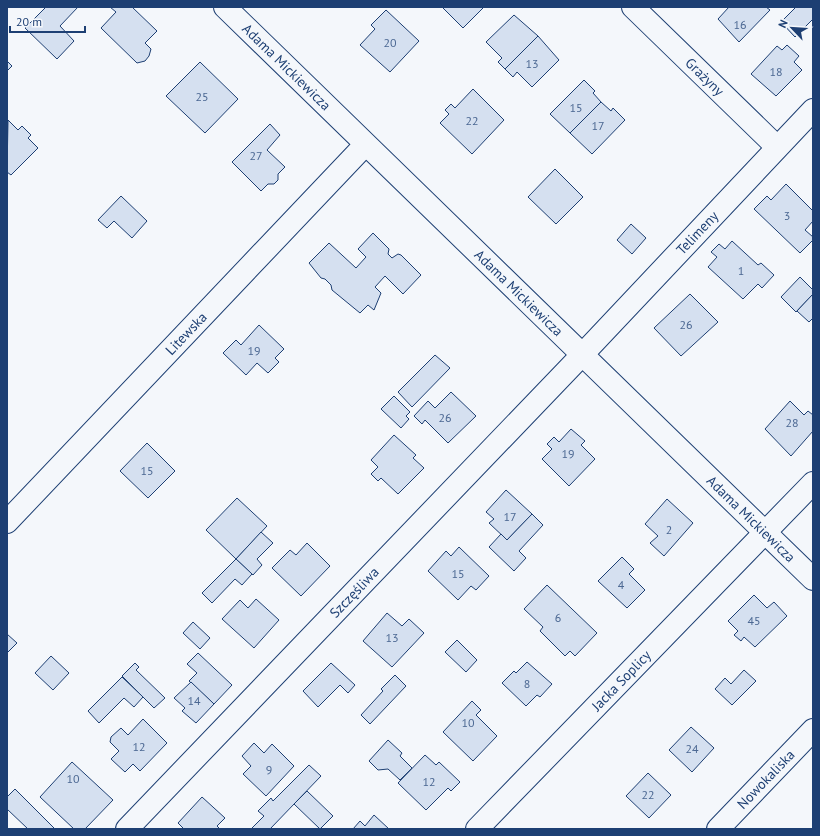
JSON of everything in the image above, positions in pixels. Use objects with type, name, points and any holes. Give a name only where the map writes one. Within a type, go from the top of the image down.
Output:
[{"type":"street","name":"Adama Mickiewicza","points":[[225,7],[581,356],[766,532],[813,579]]},
{"type":"street","name":"Grażyny","points":[[633,7],[777,147]]},
{"type":"street","name":"Telimeny","points":[[581,356],[813,110]]},
{"type":"street","name":"Litewska","points":[[7,522],[365,145]]},
{"type":"street","name":"Szczęśliwa","points":[[128,829],[581,356]]},
{"type":"street","name":"Jacka Soplicy","points":[[477,829],[813,483]]},
{"type":"street","name":"Nowokaliska","points":[[718,829],[813,730]]},
{"type":"building","points":[[46,7],[78,7],[60,26],[74,41],[57,59],[25,28]]},
{"type":"building","points":[[110,7],[132,7],[157,31],[145,43],[151,49],[149,56],[145,61],[137,63],[101,28],[116,12]]},
{"type":"building","points":[[442,7],[484,7],[463,28]]},
{"type":"building","points":[[729,7],[766,7],[770,10],[739,42],[718,19]]},
{"type":"building","points":[[796,7],[813,7],[813,19],[795,37],[781,22]]},
{"type":"building","points":[[386,10],[419,41],[390,72],[360,45],[375,29],[371,25]]},
{"type":"building","points":[[514,15],[538,36],[505,69],[498,62],[502,58],[486,42]]},
{"type":"building","points":[[538,36],[559,60],[532,87],[517,72],[513,77],[505,69]]},
{"type":"building","points":[[787,45],[799,56],[794,62],[802,70],[776,96],[751,74],[777,46],[782,50]]},
{"type":"building","points":[[7,61],[12,66],[7,71]]},
{"type":"building","points":[[200,62],[238,99],[205,133],[166,96]]},
{"type":"building","points":[[584,80],[595,91],[593,93],[601,102],[570,133],[550,114]]},
{"type":"building","points":[[473,89],[504,120],[472,154],[440,123],[449,114],[445,110],[451,104],[455,108]]},
{"type":"building","points":[[601,102],[611,111],[613,108],[625,120],[592,154],[570,133]]},
{"type":"building","points":[[8,120],[18,130],[22,126],[31,135],[28,138],[38,148],[11,175],[7,172]]},
{"type":"building","points":[[270,124],[280,135],[267,150],[285,167],[278,174],[278,180],[274,184],[268,184],[261,191],[232,162]]},
{"type":"building","points":[[555,169],[583,197],[556,224],[528,197]]},
{"type":"building","points":[[786,184],[813,211],[813,221],[805,230],[813,237],[813,240],[800,253],[754,209],[767,196],[771,200]]},
{"type":"building","points":[[121,196],[147,221],[132,238],[114,221],[107,228],[98,220]]},
{"type":"building","points":[[631,224],[646,238],[632,254],[617,240]]},
{"type":"building","points":[[373,233],[389,249],[388,254],[392,258],[398,254],[401,255],[421,275],[403,294],[385,276],[375,287],[381,293],[374,310],[368,305],[360,313],[332,290],[331,285],[325,279],[321,278],[309,263],[329,243],[356,268],[366,257],[358,249]]},
{"type":"building","points":[[732,241],[758,265],[761,263],[774,275],[762,288],[758,284],[743,299],[708,267],[717,257],[711,252],[719,244],[725,249]]},
{"type":"building","points":[[800,277],[813,290],[813,294],[796,312],[781,297]]},
{"type":"building","points":[[690,294],[718,322],[681,356],[654,328]]},
{"type":"building","points":[[813,294],[813,318],[809,322],[797,311]]},
{"type":"building","points":[[259,325],[284,349],[275,358],[279,362],[268,373],[257,363],[246,375],[223,353],[236,340],[241,345]]},
{"type":"building","points":[[435,355],[450,368],[412,407],[398,392]]},
{"type":"building","points":[[451,392],[476,416],[448,443],[425,420],[422,424],[414,416],[428,401],[435,408]]},
{"type":"building","points":[[394,396],[410,412],[406,416],[409,419],[401,428],[381,409]]},
{"type":"building","points":[[790,401],[804,415],[808,411],[813,415],[813,431],[791,456],[765,429]]},
{"type":"building","points":[[571,429],[585,441],[581,445],[595,459],[569,486],[542,459],[552,449],[547,444],[554,437],[559,442]]},
{"type":"building","points":[[394,435],[416,455],[413,458],[424,468],[398,494],[381,478],[378,481],[371,474],[378,467],[371,460]]},
{"type":"building","points":[[147,443],[175,471],[148,498],[120,471]]},
{"type":"building","points":[[506,490],[532,514],[507,540],[489,523],[494,519],[486,512]]},
{"type":"building","points":[[237,498],[267,526],[236,559],[206,530]]},
{"type":"building","points":[[667,499],[693,523],[664,556],[650,543],[658,536],[645,524]]},
{"type":"building","points":[[532,514],[543,525],[519,551],[526,558],[514,571],[489,547],[501,534],[507,540]]},
{"type":"building","points":[[261,532],[273,543],[257,559],[262,565],[253,575],[236,559]]},
{"type":"building","points":[[307,543],[330,566],[301,596],[272,568],[290,550],[296,555]]},
{"type":"building","points":[[459,547],[489,576],[476,590],[471,586],[458,600],[428,571],[446,551],[451,556]]},
{"type":"building","points":[[622,557],[634,569],[629,574],[645,590],[627,608],[598,581]]},
{"type":"building","points":[[236,559],[252,574],[242,585],[235,579],[212,603],[202,593]]},
{"type":"building","points":[[547,585],[597,633],[575,656],[570,651],[565,656],[540,631],[543,627],[524,609]]},
{"type":"building","points":[[754,595],[767,608],[774,602],[787,616],[755,647],[744,637],[741,641],[734,635],[738,631],[728,621]]},
{"type":"building","points":[[256,599],[279,620],[254,648],[222,619],[240,600],[248,608]]},
{"type":"building","points":[[387,613],[402,626],[409,619],[424,633],[392,667],[363,641]]},
{"type":"building","points":[[193,622],[210,638],[200,649],[183,633]]},
{"type":"building","points":[[7,634],[17,643],[7,653]]},
{"type":"building","points":[[457,640],[477,660],[466,672],[445,652]]},
{"type":"building","points":[[198,653],[232,685],[214,704],[189,681],[197,673],[187,664]]},
{"type":"building","points":[[51,656],[69,673],[53,690],[35,673]]},
{"type":"building","points":[[527,662],[552,684],[540,697],[537,695],[526,706],[502,683],[514,671],[516,673]]},
{"type":"building","points":[[135,663],[139,667],[136,670],[165,698],[154,708],[122,676]]},
{"type":"building","points":[[331,663],[355,685],[348,693],[340,685],[318,707],[303,691]]},
{"type":"building","points":[[744,670],[756,681],[732,705],[715,689],[725,678],[731,684]]},
{"type":"building","points":[[395,675],[406,686],[370,724],[361,715],[383,691],[381,689]]},
{"type":"building","points":[[122,677],[143,697],[134,707],[124,698],[99,723],[88,711]]},
{"type":"building","points":[[191,682],[214,704],[196,723],[182,711],[185,708],[174,698]]},
{"type":"building","points":[[472,701],[481,710],[476,715],[497,736],[473,761],[443,732]]},
{"type":"building","points":[[143,719],[167,743],[140,771],[133,764],[125,772],[111,759],[119,751],[110,742],[111,737],[121,728],[128,735]]},
{"type":"building","points":[[691,727],[714,748],[692,772],[669,750]]},
{"type":"building","points":[[388,740],[402,753],[400,756],[412,768],[400,780],[388,769],[378,770],[369,761]]},
{"type":"building","points":[[254,743],[264,753],[272,744],[294,766],[266,796],[243,774],[251,766],[242,756]]},
{"type":"building","points":[[425,755],[436,765],[439,762],[460,782],[451,791],[448,788],[426,810],[398,783]]},
{"type":"building","points":[[72,762],[113,800],[85,829],[74,829],[40,797]]},
{"type":"building","points":[[309,765],[321,776],[270,829],[251,829],[264,816],[258,811],[271,798],[273,801]]},
{"type":"building","points":[[648,773],[671,795],[649,818],[626,796]]},
{"type":"building","points":[[15,789],[55,829],[28,829],[7,809],[7,797]]},
{"type":"building","points":[[307,791],[333,816],[320,829],[294,804]]},
{"type":"building","points":[[202,797],[225,818],[217,826],[220,829],[184,829],[178,823]]},
{"type":"building","points":[[374,815],[389,829],[353,829],[360,821],[365,826]]}]
